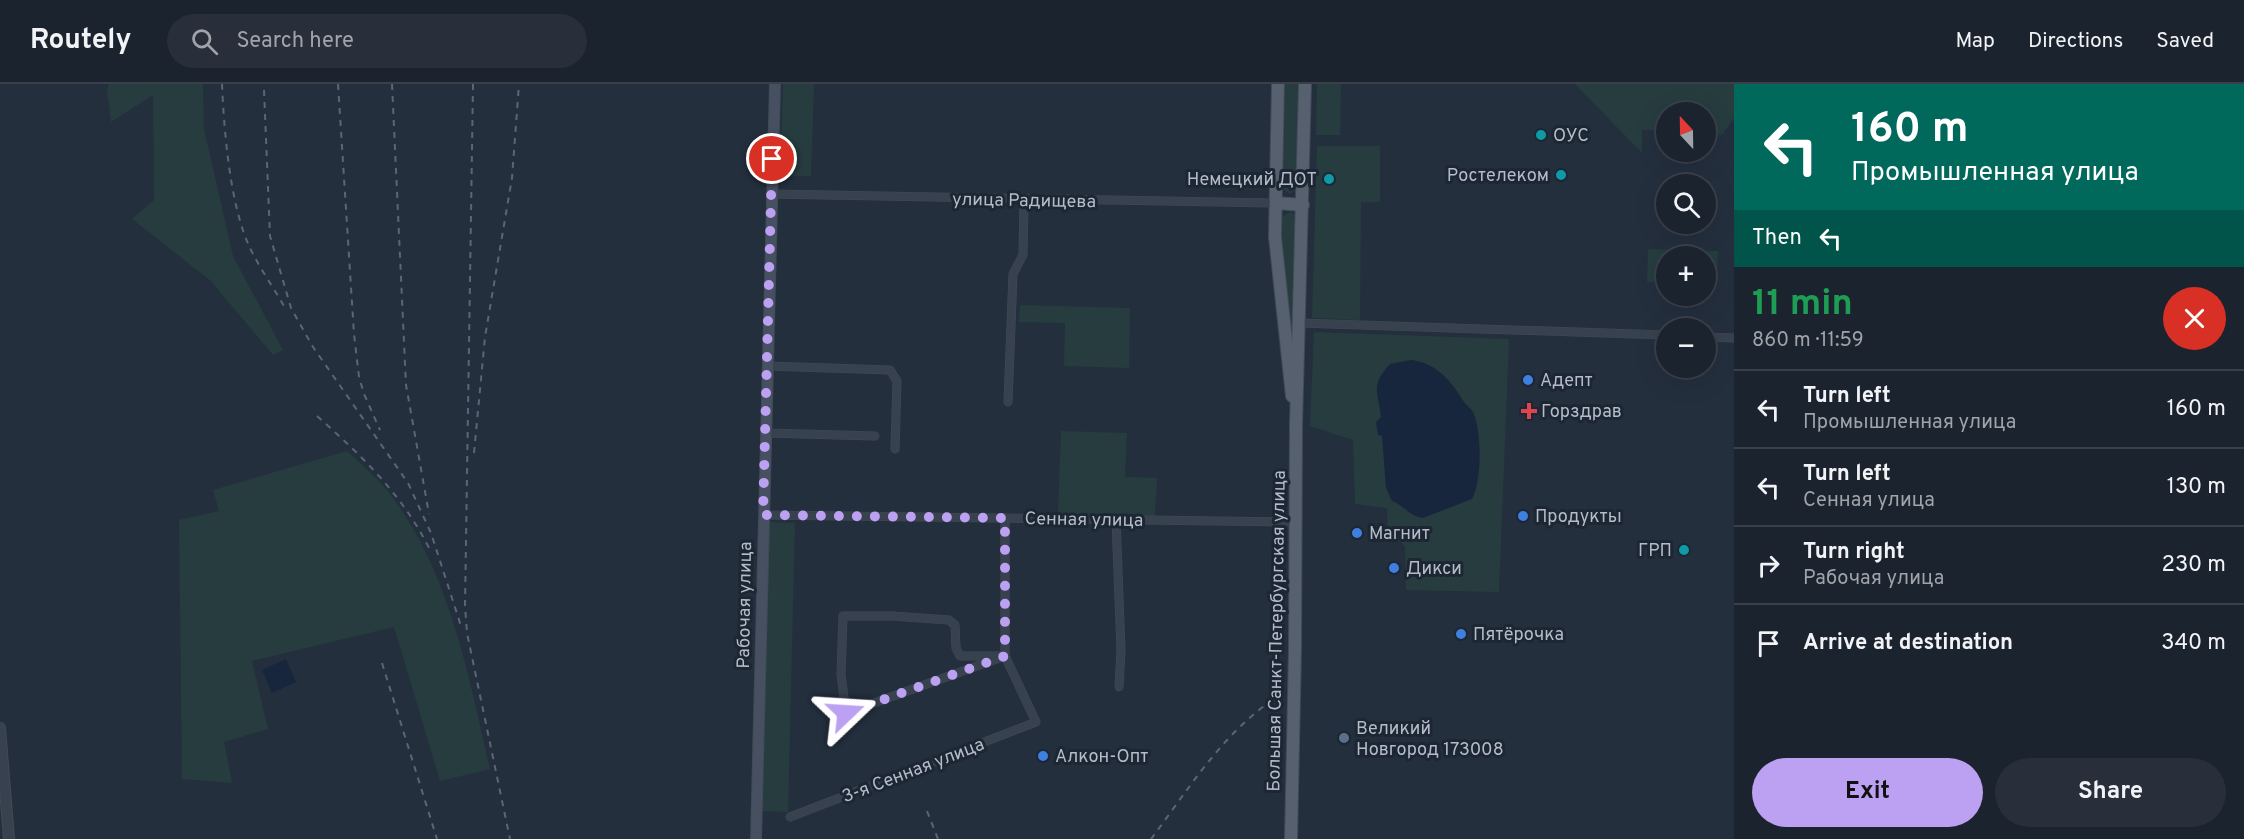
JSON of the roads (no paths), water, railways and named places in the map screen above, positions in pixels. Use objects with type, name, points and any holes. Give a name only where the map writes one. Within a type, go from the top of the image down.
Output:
[{"type":"main road","name":"Рабочая улица","points":[[756,839],[766,366],[775,84]]},
{"type":"main road","name":"Большая Санкт-Петербургская улица","points":[[1278,84],[1275,237],[1296,424]]},
{"type":"main road","name":"Большая Санкт-Петербургская улица","points":[[1291,839],[1297,522],[1296,424],[1305,84]]},
{"type":"main road","points":[[1276,203],[1303,205]]},
{"type":"street","name":"улица Радищева","points":[[771,194],[1276,203]]},
{"type":"street","points":[[1008,402],[1013,274],[1023,255],[1024,200]]},
{"type":"street","points":[[1300,323],[1656,335]]},
{"type":"street","points":[[1716,337],[1734,338]]},
{"type":"street","points":[[766,366],[890,370],[897,381],[895,449]]},
{"type":"street","points":[[765,433],[875,436]]},
{"type":"street","name":"Сенная улица","points":[[763,515],[1297,522]]},
{"type":"street","points":[[1005,518],[1005,656]]},
{"type":"street","points":[[1116,520],[1121,650],[1119,687]]},
{"type":"street","points":[[843,616],[892,616],[949,620],[955,625],[956,648],[960,656],[1005,656],[846,713],[841,675],[843,616]]},
{"type":"street","name":"3-я Сенная улица","points":[[790,817],[1036,722],[1005,656]]},
{"type":"street","points":[[0,728],[9,839]]},
{"type":"water","points":[[1411,360],[1436,369],[1454,387],[1473,412],[1479,443],[1478,480],[1472,499],[1423,518],[1392,501],[1386,488],[1382,436],[1378,435],[1376,422],[1381,417],[1377,389],[1380,378],[1390,364]]},
{"type":"water","points":[[286,659],[296,682],[272,693],[262,670]]},
{"type":"railway","points":[[222,84],[226,145],[237,211],[250,248],[285,308]]},
{"type":"railway","points":[[338,84],[354,334],[359,377],[380,430]]},
{"type":"railway","points":[[392,84],[406,385],[429,514]]},
{"type":"railway","points":[[473,84],[465,606],[467,633],[510,839]]},
{"type":"railway","points":[[474,453],[485,337],[512,178],[519,84]]},
{"type":"railway","points":[[264,90],[270,236],[291,308],[313,347],[408,483],[431,533],[461,626]]},
{"type":"railway","points":[[317,416],[381,478],[408,513],[431,552]]},
{"type":"railway","points":[[382,663],[437,839]]},
{"type":"railway","points":[[1151,839],[1208,762],[1240,727],[1277,697]]},
{"type":"railway","points":[[927,811],[938,839]]},
{"type":"place","name":"ОУС","points":[[1541,135]]},
{"type":"place","name":"Ростелеком","points":[[1561,175]]},
{"type":"place","name":"Немецкий ДОТ","points":[[1329,179]]},
{"type":"place","name":"Адепт","points":[[1528,380]]},
{"type":"place","name":"Горздрав","points":[[1529,411]]},
{"type":"place","name":"Продукты","points":[[1523,516]]},
{"type":"place","name":"Магнит","points":[[1357,533]]},
{"type":"place","name":"ГРП","points":[[1684,550]]},
{"type":"place","name":"Дикси","points":[[1394,568]]},
{"type":"place","name":"Пятёрочка","points":[[1461,634]]},
{"type":"place","name":"Великий Новгород 173008","points":[[1344,738]]},
{"type":"place","name":"Алкон-Опт","points":[[1043,756]]}]
